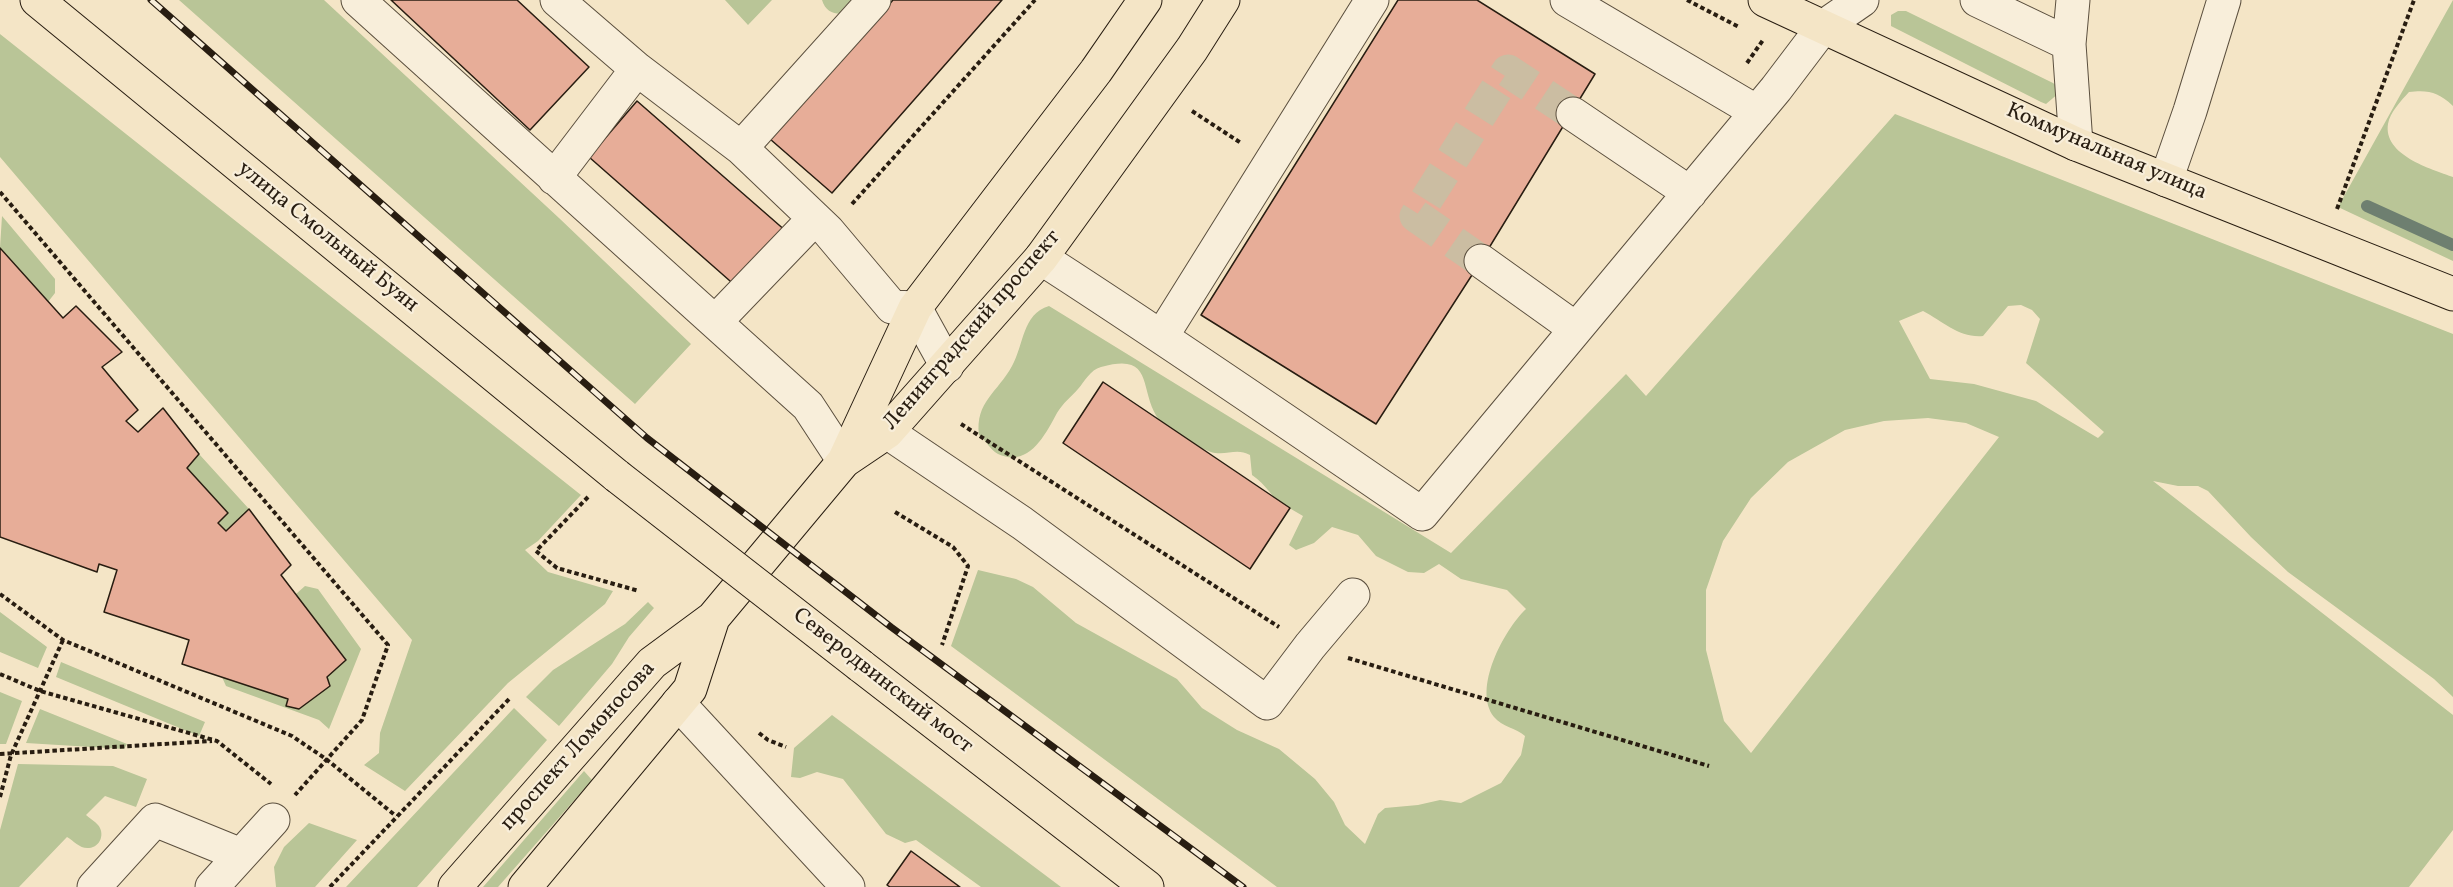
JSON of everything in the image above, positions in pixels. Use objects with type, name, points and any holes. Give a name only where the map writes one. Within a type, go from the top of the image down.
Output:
[{"type":"main road","name":"улица Смольный Буян","points":[[37,0],[606,483]]},
{"type":"main road","name":"Ленинградский проспект","points":[[844,461],[915,308],[1096,71],[1145,0]]},
{"type":"main road","name":"Ленинградский проспект","points":[[844,461],[887,432],[1041,258],[1192,49],[1223,0]]},
{"type":"main road","name":"Коммунальная улица","points":[[1769,1],[2076,144],[2453,294]]},
{"type":"main road","name":"проспект Ломоносова","points":[[455,887],[652,663],[713,618],[844,461]]},
{"type":"main road","name":"Северодвинский мост","points":[[606,483],[861,666],[1147,887]]},
{"type":"main road","name":"проспект Ломоносова","points":[[525,887],[690,689],[713,618]]},
{"type":"street","points":[[357,0],[808,406],[844,461]]},
{"type":"street","points":[[556,0],[637,69],[741,148],[821,225],[892,307],[915,308],[947,366]]},
{"type":"street","points":[[741,148],[874,0]]},
{"type":"street","points":[[1162,336],[1372,0]]},
{"type":"street","points":[[1567,0],[1757,112]]},
{"type":"street","points":[[1041,258],[1096,296],[1162,336],[1422,514],[1757,112],[1823,27],[1862,0]]},
{"type":"street","points":[[1977,0],[2069,44]]},
{"type":"street","points":[[2073,0],[2069,44],[2076,144]]},
{"type":"street","points":[[2166,180],[2224,0]]},
{"type":"street","points":[[554,178],[637,69]]},
{"type":"street","points":[[1573,114],[1690,193]]},
{"type":"street","points":[[715,322],[821,225]]},
{"type":"street","points":[[1481,261],[1576,329]]},
{"type":"street","points":[[887,432],[1022,524],[1267,703],[1310,646],[1353,595]]},
{"type":"street","points":[[678,703],[848,887]]},
{"type":"street","points":[[212,887],[281,810]]},
{"type":"street","points":[[94,887],[155,820],[241,855]]},
{"type":"path","points":[[821,225],[1035,0]]},
{"type":"path","points":[[1687,0],[1744,30]]},
{"type":"path","points":[[2324,243],[2414,0]]},
{"type":"path","points":[[1725,93],[1764,39],[1754,34]]},
{"type":"path","points":[[1191,111],[1245,147]]},
{"type":"path","points":[[0,192],[388,645],[362,720],[281,810],[217,741],[40,691],[0,674]]},
{"type":"path","points":[[606,483],[536,551],[557,568],[639,591]]},
{"type":"path","points":[[895,512],[952,547],[968,566],[942,645]]},
{"type":"path","points":[[0,594],[63,640],[292,736],[326,759],[396,816]]},
{"type":"path","points":[[0,797],[11,755],[63,640]]},
{"type":"path","points":[[330,887],[511,697]]},
{"type":"path","points":[[0,754],[217,741]]},
{"type":"green space","points":[[179,0],[324,0],[691,344],[635,404]]},
{"type":"green space","points":[[725,0],[772,0],[748,25]]},
{"type":"green space","points":[[822,0],[881,0],[849,13],[840,14],[826,8]]},
{"type":"green space","points":[[2453,0],[2453,106],[2433,93],[2409,92],[2393,111],[2388,124],[2388,135],[2393,144],[2410,159],[2453,177],[2453,261],[2338,207]]},
{"type":"green space","points":[[1898,11],[1906,11],[2053,83],[2058,87],[2059,93],[2046,104],[1891,26],[1891,15]]},
{"type":"green space","points":[[0,34],[581,495],[538,541],[525,550],[548,572],[613,591],[605,604],[508,683],[405,791],[364,765],[379,753],[380,733],[412,640],[0,157]]},
{"type":"green space","points":[[1895,114],[2453,334],[2453,697],[2434,679],[2288,572],[2208,491],[2198,486],[2178,486],[2153,481],[2453,715],[2453,830],[2409,887],[1277,887],[951,646],[978,570],[1016,579],[1033,587],[1076,623],[1177,679],[1202,708],[1237,730],[1279,749],[1315,779],[1334,802],[1345,825],[1365,844],[1378,814],[1385,808],[1440,800],[1461,803],[1501,783],[1521,755],[1525,736],[1494,717],[1488,705],[1487,691],[1489,676],[1500,645],[1526,609],[1507,590],[1461,579],[1439,564],[1424,573],[1408,572],[1376,556],[1358,535],[1332,527],[1314,543],[1296,550],[1289,545],[1303,516],[1291,509],[1287,510],[1252,475],[1250,455],[1241,452],[1215,453],[1170,430],[1153,410],[1143,377],[1138,369],[1131,365],[1119,364],[1101,367],[1094,371],[1062,406],[1035,447],[1019,457],[998,454],[979,435],[980,414],[1012,366],[1029,323],[1040,310],[1049,306],[1451,553],[1626,374],[1646,396]],"holes":[[[2021,305],[2032,310],[2040,319],[2026,363],[2104,432],[2098,438],[2036,401],[1974,384],[1930,379],[1899,321],[1923,311],[1959,332],[1983,336],[2008,306]],[[1928,418],[1966,423],[1999,437],[1751,753],[1724,721],[1706,650],[1706,590],[1723,541],[1751,498],[1788,462],[1845,430],[1884,421]]]},
{"type":"green space","points":[[2,216],[55,279],[55,293],[48,302],[0,248]]},
{"type":"green space","points":[[199,454],[249,509],[226,531],[218,523],[228,513],[187,468]]},
{"type":"green space","points":[[305,586],[318,589],[361,649],[329,729],[319,720],[226,686],[222,677],[288,699],[286,706],[299,709],[330,686],[327,677],[346,659],[296,594]]},
{"type":"green space","points":[[648,602],[654,608],[629,637],[612,664],[559,726],[526,697],[553,670],[625,624]]},
{"type":"green space","points":[[0,612],[47,647],[38,668],[0,652]]},
{"type":"green space","points":[[61,662],[205,722],[199,736],[56,677]]},
{"type":"green space","points":[[0,692],[22,701],[6,744],[0,744]]},
{"type":"green space","points":[[514,708],[547,740],[417,887],[346,887]]},
{"type":"green space","points":[[40,709],[127,744],[124,749],[26,743]]},
{"type":"green space","points":[[832,715],[1061,887],[981,887],[916,840],[905,843],[886,834],[843,779],[817,772],[800,778],[791,777],[794,748]]},
{"type":"green space","points":[[18,764],[113,766],[147,779],[136,807],[105,796],[86,815],[100,828],[101,839],[96,845],[89,848],[83,847],[67,837],[19,887],[0,887],[0,830]]},
{"type":"green space","points":[[584,771],[592,780],[498,887],[483,887]]},
{"type":"green space","points":[[309,823],[357,840],[315,887],[276,887],[274,867],[284,847]]},
{"type":"building","points":[[391,0],[517,0],[589,67],[530,130]]},
{"type":"building","points":[[893,0],[1002,0],[832,193],[770,139]]},
{"type":"building","points":[[1398,0],[1477,0],[1595,74],[1481,261],[1376,424],[1201,315]]},
{"type":"building","points":[[637,101],[787,232],[738,288],[589,157]]},
{"type":"building","points":[[0,248],[63,318],[76,306],[122,352],[102,367],[138,410],[126,421],[138,432],[163,408],[199,454],[187,468],[228,513],[218,523],[226,531],[249,509],[291,565],[281,575],[346,660],[327,677],[330,686],[299,709],[286,706],[288,699],[182,664],[189,640],[104,612],[117,570],[99,564],[97,572],[0,537]]},
{"type":"building","points":[[1103,382],[1290,508],[1250,569],[1063,443]]},
{"type":"building","points":[[911,851],[960,887],[890,887],[887,885]]},
{"type":"waterway","points":[[2367,206],[2453,245]]},
{"type":"tunnel","points":[[1481,261],[1416,216],[1508,71],[1573,114]]},
{"type":"railway","points":[[151,0],[647,438],[891,627],[1243,887]]}]
